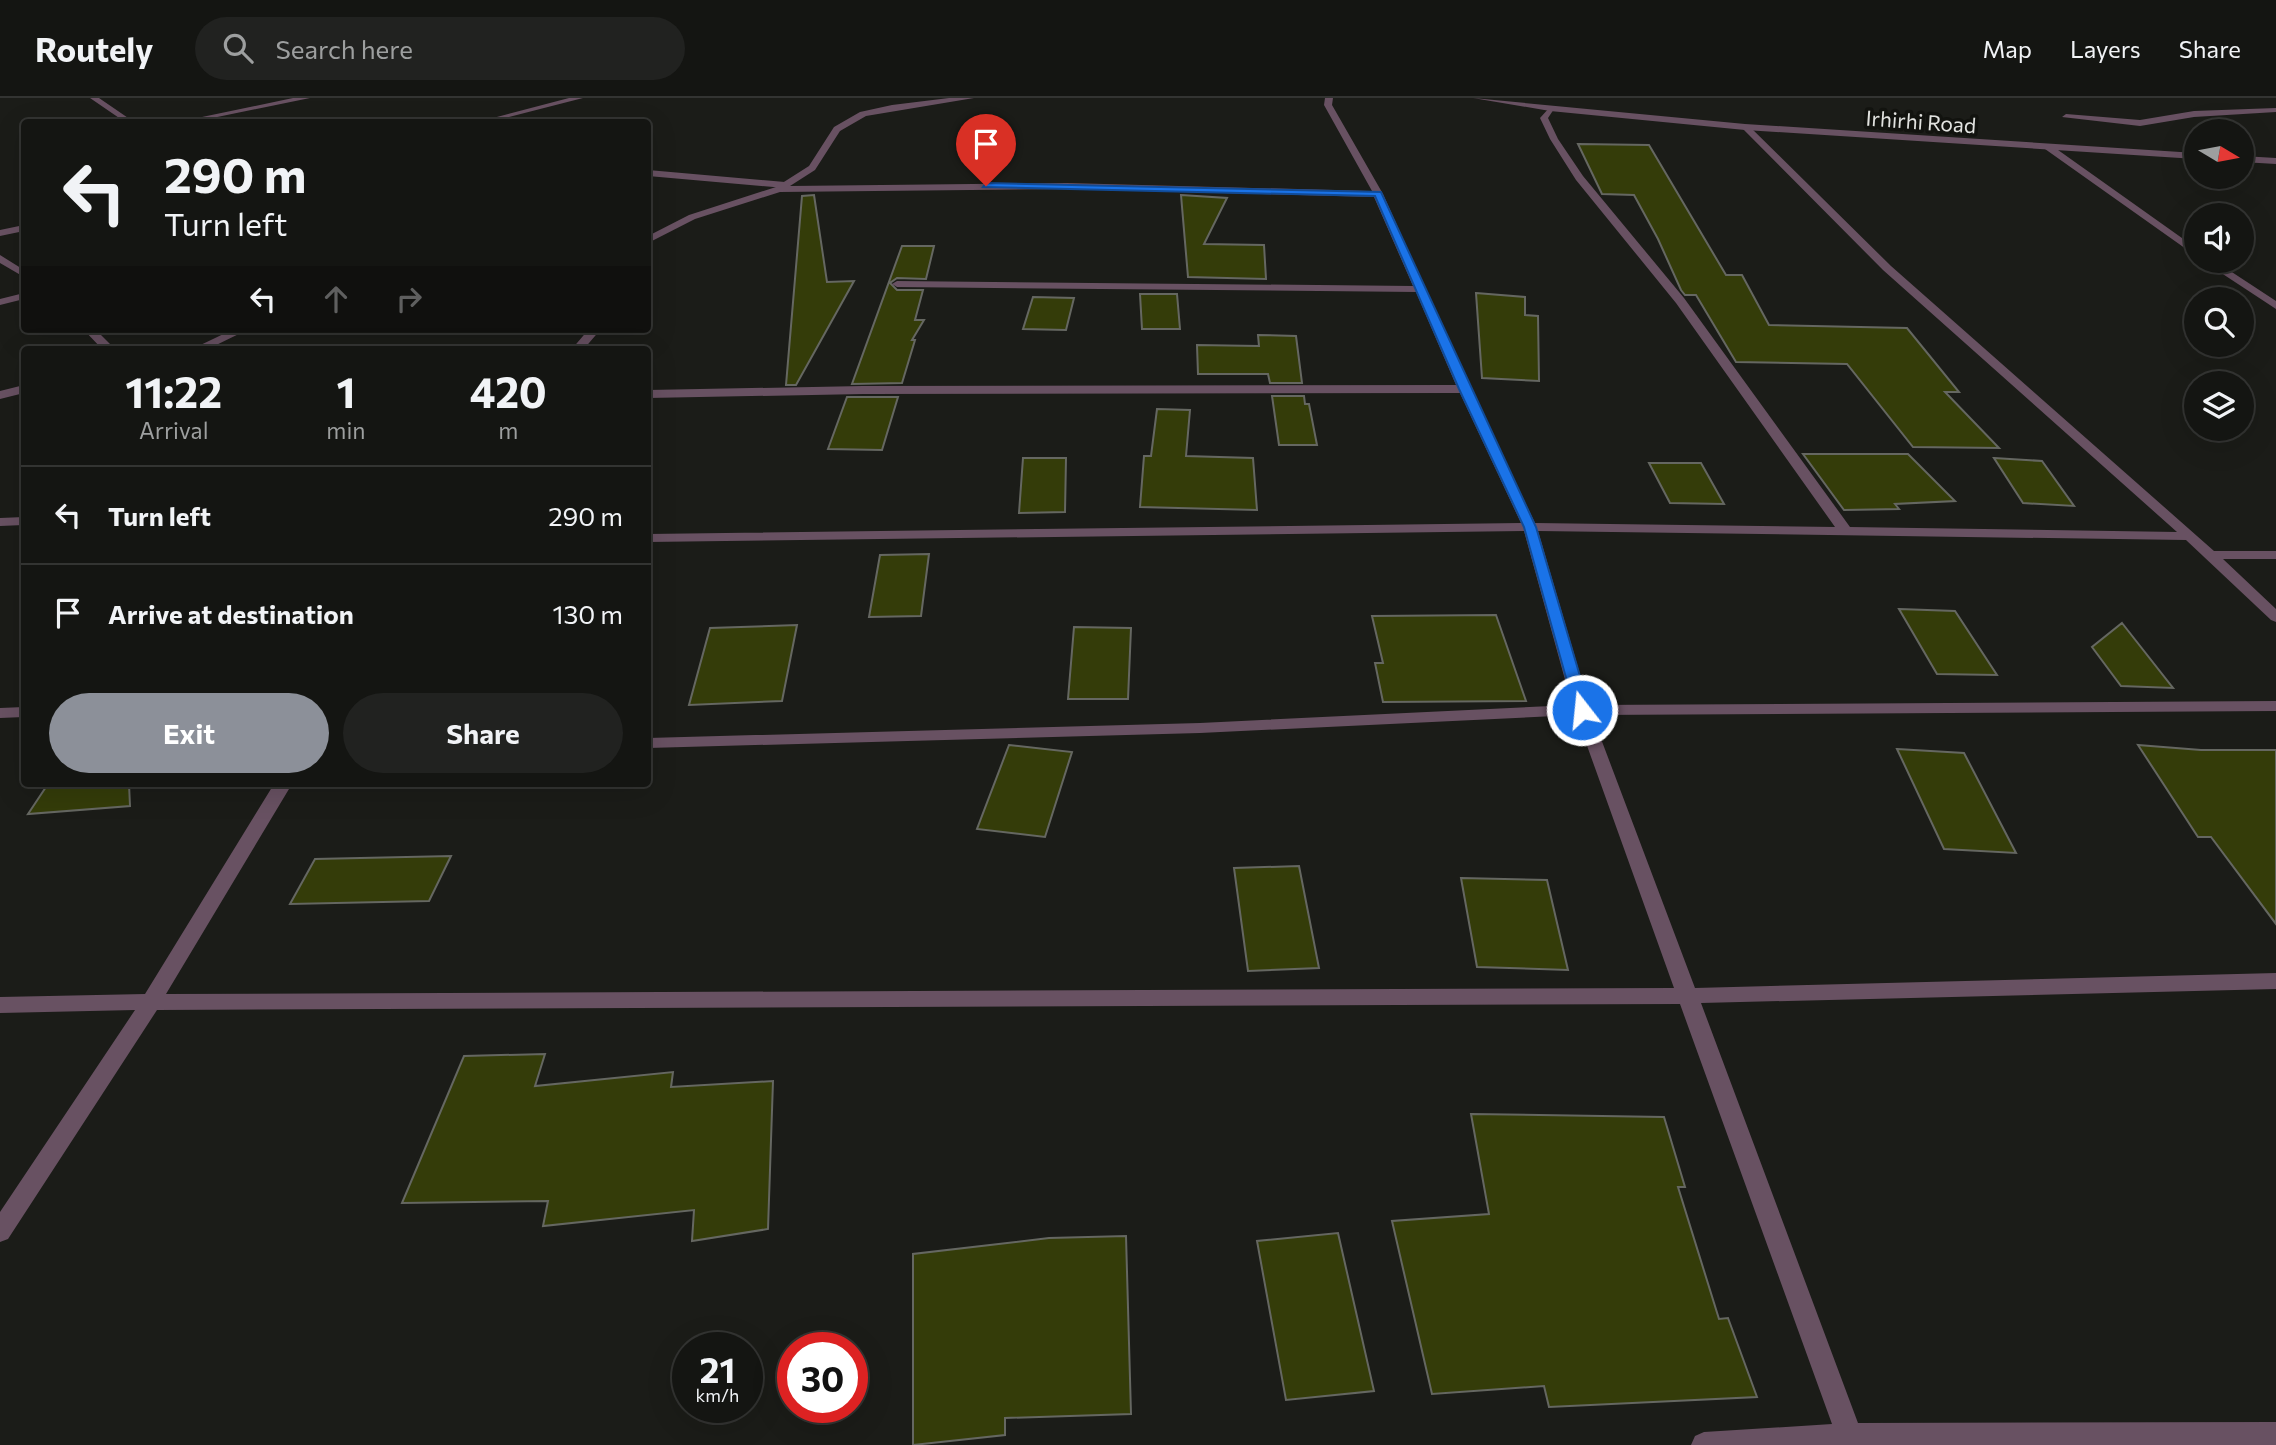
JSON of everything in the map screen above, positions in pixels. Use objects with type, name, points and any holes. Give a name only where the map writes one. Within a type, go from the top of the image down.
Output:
[{"type":"street","points":[[94,98],[126,119]]},
{"type":"street","points":[[198,119],[306,98]]},
{"type":"street","points":[[493,119],[579,98]]},
{"type":"street","points":[[651,238],[692,217],[782,187],[812,168],[837,129],[863,114],[892,107],[970,98]]},
{"type":"street","points":[[1329,98],[1328,106],[1378,194],[1464,389],[1530,527],[1582,710],[1851,1441]]},
{"type":"street","name":"Irhirhi Road","points":[[1477,98],[1550,109],[1745,127],[2184,155]]},
{"type":"street","points":[[1550,109],[1544,118],[1552,138],[1581,183],[1628,233],[1725,358],[1846,532]]},
{"type":"street","points":[[2066,117],[2140,122],[2194,114],[2276,110]]},
{"type":"street","points":[[1745,127],[1887,268],[2190,536],[2276,617]]},
{"type":"street","points":[[2048,147],[2184,244]]},
{"type":"street","points":[[2254,160],[2276,163]]},
{"type":"street","points":[[651,173],[782,187],[1054,186],[1378,194]]},
{"type":"street","points":[[0,233],[21,229]]},
{"type":"street","points":[[0,258],[21,272]]},
{"type":"street","points":[[2226,273],[2276,306]]},
{"type":"street","points":[[897,284],[1421,289]]},
{"type":"street","points":[[0,302],[21,297]]},
{"type":"street","points":[[93,333],[106,346]]},
{"type":"street","points":[[205,346],[234,333]]},
{"type":"street","points":[[651,394],[863,390],[1464,389]]},
{"type":"street","points":[[0,395],[21,390]]},
{"type":"street","points":[[0,522],[21,522]]},
{"type":"street","points":[[651,538],[1530,527],[2190,536]]},
{"type":"street","points":[[2210,555],[2276,555]]},
{"type":"street","points":[[651,743],[1186,729],[1582,710],[2276,706]]},
{"type":"street","points":[[0,713],[21,712]]},
{"type":"street","points":[[0,1232],[151,1002],[281,787]]},
{"type":"street","points":[[0,1005],[151,1002],[1687,996],[2276,981]]},
{"type":"street","points":[[1704,1445],[2276,1435]]},
{"type":"building","points":[[1578,144],[1649,145],[1726,275],[1742,275],[1769,325],[1907,328],[1959,392],[1945,392],[1999,448],[1913,447],[1847,364],[1736,362],[1696,295],[1685,295],[1681,290],[1634,195],[1602,194]]},
{"type":"building","points":[[814,195],[827,282],[854,281],[796,385],[786,385],[802,196]]},
{"type":"building","points":[[1181,195],[1227,198],[1204,244],[1264,245],[1266,279],[1188,277]]},
{"type":"building","points":[[902,246],[934,246],[926,279],[897,278],[890,283],[897,290],[923,290],[915,320],[924,320],[912,340],[915,340],[902,383],[852,384]]},
{"type":"building","points":[[1476,293],[1525,297],[1525,315],[1538,316],[1539,381],[1482,378]]},
{"type":"building","points":[[1140,294],[1177,294],[1180,329],[1142,329]]},
{"type":"building","points":[[1033,297],[1074,298],[1066,330],[1023,329]]},
{"type":"building","points":[[1258,335],[1296,336],[1302,383],[1270,383],[1268,374],[1198,374],[1197,345],[1259,346]]},
{"type":"building","points":[[1272,396],[1304,396],[1305,404],[1309,404],[1317,445],[1279,445]]},
{"type":"building","points":[[847,397],[898,397],[882,450],[828,449]]},
{"type":"building","points":[[1157,409],[1190,410],[1186,456],[1253,458],[1257,510],[1140,507],[1144,456],[1151,456]]},
{"type":"building","points":[[1803,454],[1908,454],[1955,501],[1895,504],[1899,509],[1844,510]]},
{"type":"building","points":[[1023,458],[1066,458],[1065,512],[1019,513]]},
{"type":"building","points":[[1994,458],[2042,461],[2074,506],[2023,503]]},
{"type":"building","points":[[1649,463],[1701,463],[1724,504],[1670,503]]},
{"type":"building","points":[[929,554],[921,616],[869,617],[880,555]]},
{"type":"building","points":[[1899,609],[1955,611],[1997,675],[1937,674]]},
{"type":"building","points":[[1496,615],[1526,701],[1383,702],[1375,663],[1383,663],[1372,616]]},
{"type":"building","points":[[2122,623],[2173,688],[2121,686],[2092,647]]},
{"type":"building","points":[[797,625],[782,701],[689,705],[710,628]]},
{"type":"building","points":[[1074,627],[1131,628],[1128,699],[1068,699]]},
{"type":"building","points":[[1009,745],[1072,752],[1045,837],[977,829]]},
{"type":"building","points":[[2138,745],[2201,750],[2276,750],[2276,924],[2211,837],[2198,837]]},
{"type":"building","points":[[1897,749],[1964,753],[2016,853],[1944,849]]},
{"type":"building","points":[[46,787],[129,787],[130,806],[28,814]]},
{"type":"building","points":[[451,856],[429,901],[290,904],[315,859]]},
{"type":"building","points":[[1299,866],[1319,968],[1248,971],[1234,868]]},
{"type":"building","points":[[1461,878],[1547,880],[1568,970],[1477,967]]},
{"type":"building","points":[[545,1054],[535,1086],[673,1072],[671,1087],[773,1081],[768,1229],[692,1241],[694,1210],[543,1226],[548,1201],[402,1203],[464,1056]]},
{"type":"building","points":[[1471,1114],[1664,1117],[1685,1187],[1678,1187],[1719,1319],[1728,1318],[1757,1397],[1549,1407],[1544,1386],[1432,1394],[1392,1221],[1489,1214]]},
{"type":"building","points":[[1338,1233],[1374,1391],[1286,1400],[1257,1241]]},
{"type":"building","points":[[1126,1236],[1131,1414],[1005,1418],[1005,1435],[913,1445],[913,1254],[1049,1238]]},
{"type":"route","points":[[986,186],[1378,194],[1464,389],[1530,527],[1582,710]]}]
